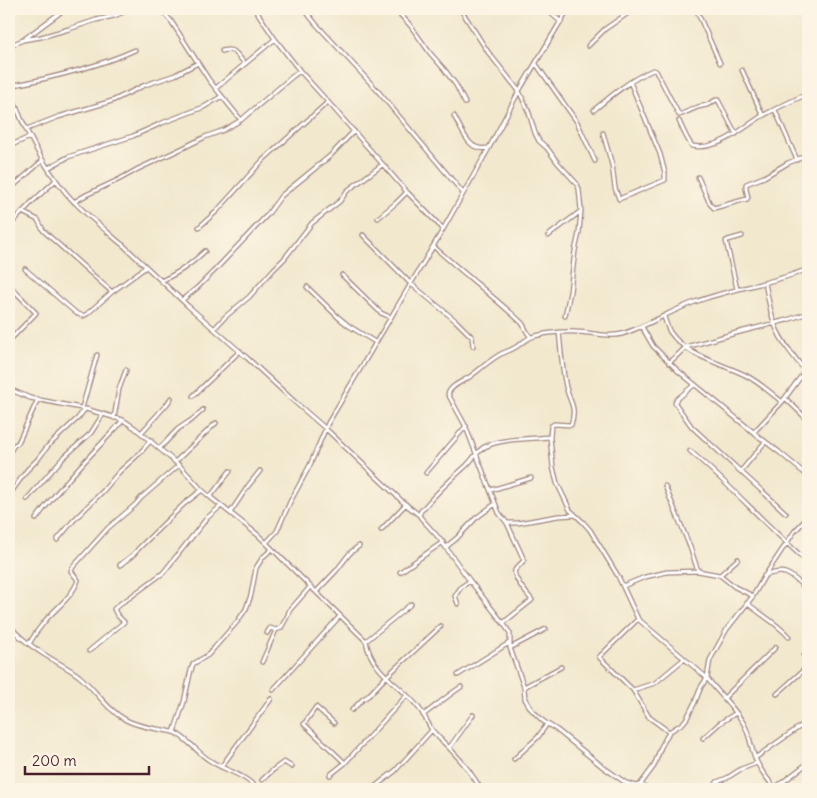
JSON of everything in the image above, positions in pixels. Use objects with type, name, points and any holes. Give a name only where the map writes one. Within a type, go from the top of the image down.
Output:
[{"type":"street","points":[[24,40],[65,9]]},
{"type":"street","points":[[9,46],[24,40],[69,30],[131,9]]},
{"type":"street","points":[[160,9],[171,21],[198,63],[241,120]]},
{"type":"street","points":[[255,9],[300,72],[382,165],[443,229]]},
{"type":"street","points":[[304,9],[381,94],[463,194]]},
{"type":"street","points":[[395,9],[410,24],[456,85],[465,103]]},
{"type":"street","points":[[459,9],[488,52],[520,91],[539,141],[577,184],[582,210],[575,250],[573,276],[565,316]]},
{"type":"street","points":[[546,9],[561,22]]},
{"type":"street","points":[[266,543],[277,531],[328,423],[443,229],[568,9]]},
{"type":"street","points":[[588,46],[605,29],[634,9]]},
{"type":"street","points":[[696,9],[720,63]]},
{"type":"street","points":[[216,88],[275,39]]},
{"type":"street","points":[[222,51],[228,49],[233,51],[245,64]]},
{"type":"street","points":[[135,50],[113,60],[58,76],[9,87],[30,137],[56,180],[74,202],[181,300],[326,428],[419,515],[446,547],[510,632],[510,648],[524,687],[525,699],[530,709],[547,724],[626,783],[637,786],[641,784]]},
{"type":"street","points":[[27,128],[112,101],[145,85],[175,75],[198,63]]},
{"type":"street","points":[[536,64],[577,122],[594,161]]},
{"type":"street","points":[[594,110],[630,82],[653,70],[656,71],[679,115],[718,100],[736,134]]},
{"type":"street","points":[[742,70],[764,116]]},
{"type":"street","points":[[74,202],[138,169],[224,130],[241,120],[300,72]]},
{"type":"street","points":[[603,133],[619,198],[665,180],[665,172],[660,154],[630,82]]},
{"type":"street","points":[[679,121],[686,139],[692,146],[707,146],[736,134],[764,116],[808,94]]},
{"type":"street","points":[[48,168],[68,158],[133,136],[214,102],[222,96]]},
{"type":"street","points":[[200,226],[216,212],[263,160],[328,102]]},
{"type":"street","points":[[9,113],[17,108]]},
{"type":"street","points":[[775,110],[797,160]]},
{"type":"street","points":[[454,116],[471,144],[477,149],[489,148]]},
{"type":"street","points":[[181,300],[197,288],[216,269],[268,214],[281,196],[330,156],[354,131]]},
{"type":"street","points":[[9,146],[30,137]]},
{"type":"street","points":[[698,177],[710,204],[714,208],[747,199],[746,184],[808,155]]},
{"type":"street","points":[[9,190],[43,160]]},
{"type":"street","points":[[214,329],[249,297],[312,223],[340,201],[346,191],[382,165]]},
{"type":"street","points":[[9,226],[56,180]]},
{"type":"street","points":[[378,218],[407,192]]},
{"type":"street","points":[[548,236],[582,210]]},
{"type":"street","points":[[22,212],[38,220],[48,235],[112,292]]},
{"type":"street","points":[[363,235],[410,283],[456,321],[472,337],[474,346]]},
{"type":"street","points":[[737,289],[726,241],[742,236]]},
{"type":"street","points":[[432,246],[522,322],[528,335],[532,337]]},
{"type":"street","points":[[161,281],[186,268],[205,251]]},
{"type":"street","points":[[25,269],[76,313],[83,316],[146,266]]},
{"type":"street","points":[[503,623],[532,600],[515,575],[515,570],[524,560],[495,504],[466,426],[450,399],[449,391],[486,363],[532,337],[559,332],[616,335],[642,327],[696,302],[808,269]]},
{"type":"street","points":[[342,275],[381,313],[390,317]]},
{"type":"street","points":[[765,283],[774,324],[783,340],[808,374]]},
{"type":"street","points":[[9,285],[36,313],[9,341]]},
{"type":"street","points":[[307,287],[344,322],[375,342]]},
{"type":"street","points":[[669,362],[686,347],[808,313]]},
{"type":"street","points":[[664,317],[670,331],[686,347],[696,354],[750,377],[782,402]]},
{"type":"street","points":[[642,327],[653,346],[694,385],[808,476]]},
{"type":"street","points":[[559,332],[567,388],[574,411],[571,425],[554,424],[551,426],[550,437],[553,467],[557,483],[570,510],[590,530],[623,586],[638,619],[707,678],[736,713],[747,731],[757,763],[775,789],[808,763]]},
{"type":"street","points":[[193,396],[240,351]]},
{"type":"street","points":[[12,491],[48,446],[78,418],[84,408],[97,355]]},
{"type":"street","points":[[754,432],[782,402],[808,367]]},
{"type":"street","points":[[114,418],[119,389],[126,370]]},
{"type":"street","points":[[694,385],[675,403],[692,427],[786,513]]},
{"type":"street","points":[[9,389],[30,398],[84,408],[123,420],[151,440],[179,464],[202,490],[266,543],[366,642],[374,662],[381,672],[420,709],[432,730],[463,763],[480,788],[476,789]]},
{"type":"street","points":[[141,432],[171,398]]},
{"type":"street","points":[[785,398],[808,420]]},
{"type":"street","points":[[9,453],[14,445],[18,444],[38,399]]},
{"type":"street","points":[[160,448],[178,429],[203,410]]},
{"type":"street","points":[[27,499],[62,459],[90,433],[103,414]]},
{"type":"street","points":[[36,519],[61,487],[123,420]]},
{"type":"street","points":[[175,462],[216,423]]},
{"type":"street","points":[[426,473],[466,426]]},
{"type":"street","points":[[419,515],[439,490],[468,464],[482,448],[502,441],[550,437]]},
{"type":"street","points":[[57,540],[151,440]]},
{"type":"street","points":[[741,471],[765,442]]},
{"type":"street","points":[[690,451],[808,562]]},
{"type":"street","points":[[29,644],[37,630],[76,587],[78,580],[71,571],[72,567],[108,528],[179,464]]},
{"type":"street","points":[[210,497],[230,471]]},
{"type":"street","points":[[230,513],[260,472]]},
{"type":"street","points":[[491,490],[532,478]]},
{"type":"street","points":[[665,486],[698,571]]},
{"type":"street","points":[[120,565],[133,555],[184,504],[202,490]]},
{"type":"street","points":[[381,530],[406,504]]},
{"type":"street","points":[[446,547],[476,518],[495,504]]},
{"type":"street","points":[[89,651],[124,622],[114,609],[163,573],[206,518],[221,506]]},
{"type":"street","points":[[506,523],[575,515]]},
{"type":"street","points":[[638,789],[654,766],[669,732],[687,718],[707,678],[710,660],[727,629],[753,596],[786,543],[808,517]]},
{"type":"street","points":[[400,572],[442,542]]},
{"type":"street","points":[[316,592],[350,553],[359,546]]},
{"type":"street","points":[[174,732],[184,702],[193,664],[208,655],[246,609],[251,595],[256,568],[263,557],[272,549]]},
{"type":"street","points":[[720,575],[738,559]]},
{"type":"street","points":[[623,586],[645,577],[667,572],[698,571],[720,575],[734,587],[753,596]]},
{"type":"street","points":[[764,576],[774,572],[785,572],[808,591]]},
{"type":"street","points":[[458,604],[455,596],[457,592],[470,581]]},
{"type":"street","points":[[262,662],[276,630],[281,628],[289,611],[310,587]]},
{"type":"street","points":[[747,603],[776,623],[789,637]]},
{"type":"street","points":[[366,642],[411,604]]},
{"type":"street","points":[[273,690],[340,616]]},
{"type":"street","points":[[638,619],[599,658],[633,690],[648,717],[669,732]]},
{"type":"street","points":[[9,625],[15,633],[29,644],[88,683],[105,705],[120,717],[141,727],[174,732],[209,760],[247,779],[257,789]]},
{"type":"street","points":[[352,710],[441,626]]},
{"type":"street","points":[[267,633],[270,628],[276,630]]},
{"type":"street","points":[[510,648],[546,629]]},
{"type":"street","points":[[458,675],[510,642]]},
{"type":"street","points":[[724,698],[776,648]]},
{"type":"street","points":[[804,656],[808,659]]},
{"type":"street","points":[[633,690],[655,683],[684,659]]},
{"type":"street","points":[[777,694],[808,666]]},
{"type":"street","points":[[524,687],[561,667]]},
{"type":"street","points":[[424,715],[461,687]]},
{"type":"street","points":[[330,775],[344,763],[407,695]]},
{"type":"street","points":[[221,767],[271,699]]},
{"type":"street","points":[[334,723],[316,707],[304,724],[344,763]]},
{"type":"street","points":[[703,738],[720,723],[736,713]]},
{"type":"street","points":[[449,748],[473,715]]},
{"type":"street","points":[[755,758],[808,721]]},
{"type":"street","points":[[514,758],[538,737],[547,724]]},
{"type":"street","points":[[372,789],[395,771],[432,730]]},
{"type":"street","points":[[262,780],[284,762],[292,767]]},
{"type":"street","points":[[713,789],[717,782],[757,763]]},
{"type":"street","points":[[641,784],[647,789]]}]
